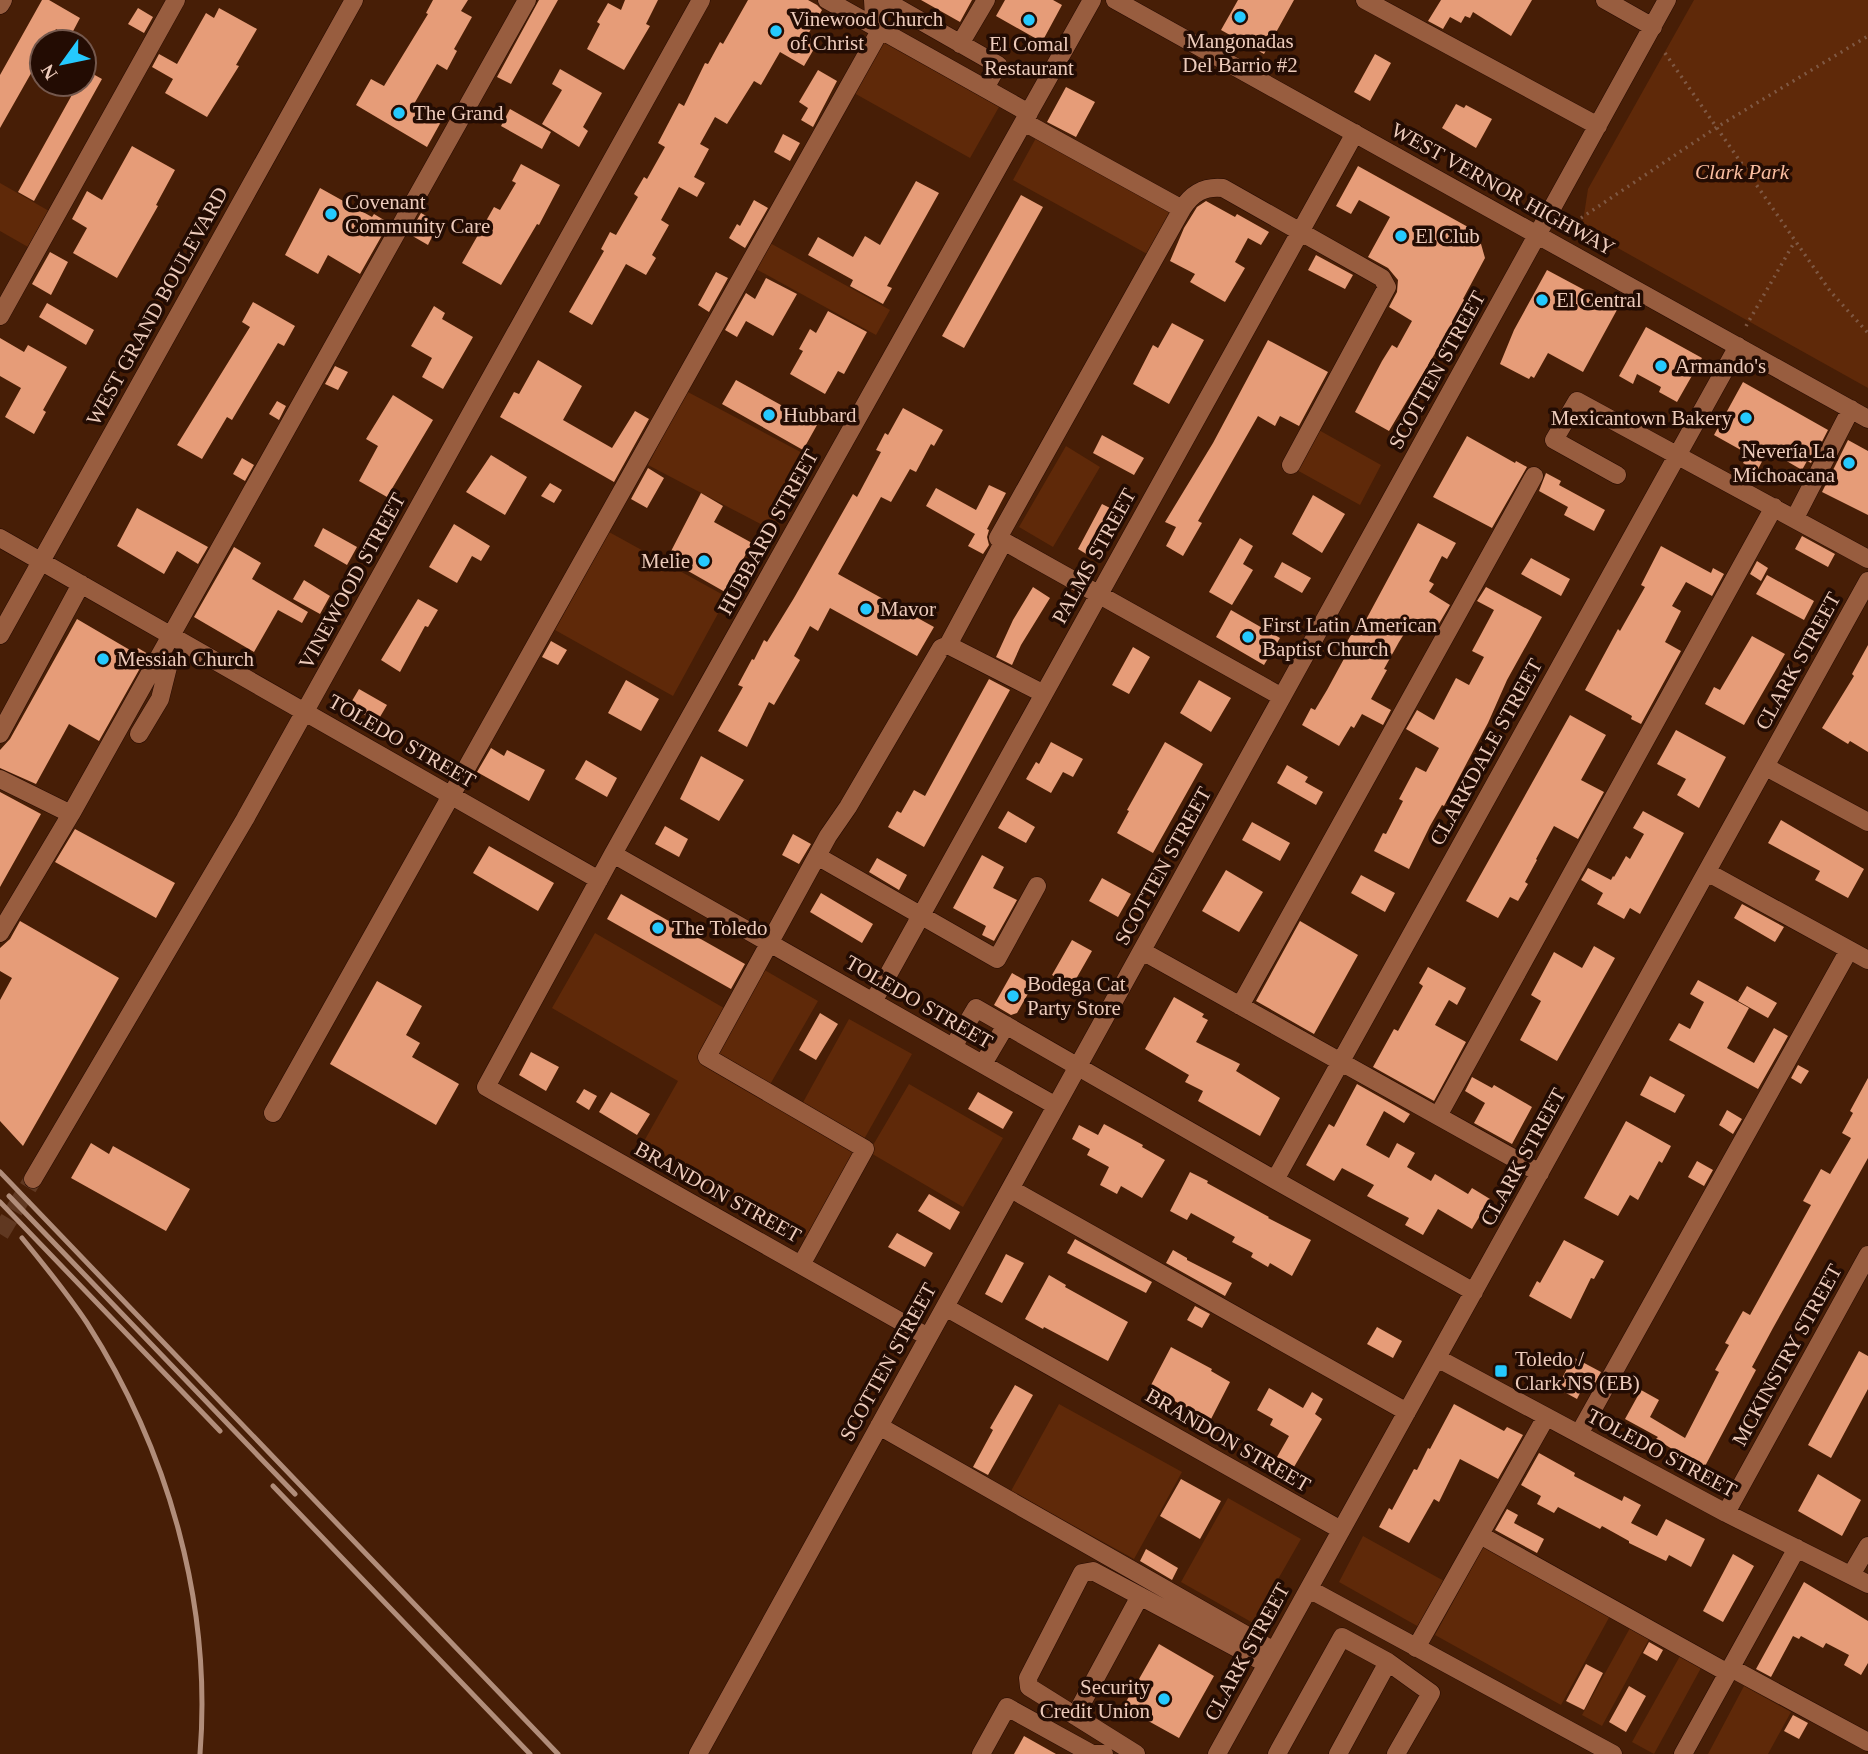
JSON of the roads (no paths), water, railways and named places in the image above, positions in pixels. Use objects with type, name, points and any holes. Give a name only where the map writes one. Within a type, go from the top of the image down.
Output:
[{"type":"street","points":[[0,5],[3,0]]},
{"type":"street","points":[[0,316],[177,0]]},
{"type":"street","name":"WEST GRAND BOULEVARD","points":[[0,635],[354,0]]},
{"type":"street","points":[[0,933],[172,636],[527,0]]},
{"type":"street","name":"VINEWOOD STREET","points":[[33,1179],[245,819],[701,0]]},
{"type":"street","points":[[873,0],[874,17],[881,29]]},
{"type":"street","points":[[884,0],[998,65],[985,88]]},
{"type":"street","points":[[960,44],[986,0]]},
{"type":"street","name":"HUBBARD STREET","points":[[486,1087],[613,854],[1092,0]]},
{"type":"street","name":"WEST VERNOR HIGHWAY","points":[[1115,0],[1868,419]]},
{"type":"street","points":[[1365,0],[1598,126]]},
{"type":"street","points":[[1605,0],[1653,27]]},
{"type":"street","name":"SCOTTEN STREET","points":[[698,1754],[1667,0]]},
{"type":"street","points":[[837,2],[985,88],[1026,118],[1182,209]]},
{"type":"street","points":[[273,1113],[881,29]]},
{"type":"street","name":"PALMS STREET","points":[[873,1002],[1355,133]]},
{"type":"street","points":[[801,1265],[864,1149],[707,1057],[817,856],[940,648],[948,645],[1001,540],[1182,209],[1195,194],[1208,187],[1223,188],[1300,234],[1382,278],[1387,286],[1291,464]]},
{"type":"street","name":"CLARKDALE STREET","points":[[1275,1180],[1738,346]]},
{"type":"street","points":[[1617,475],[1554,440],[1577,401],[1868,559]]},
{"type":"street","points":[[1795,518],[1851,409]]},
{"type":"street","points":[[1240,1006],[1534,476]]},
{"type":"street","points":[[1438,1116],[1774,507]]},
{"type":"street","name":"TOLEDO STREET","points":[[0,538],[599,880]]},
{"type":"street","points":[[1001,540],[1282,697]]},
{"type":"street","name":"CLARK STREET","points":[[1217,1754],[1868,581]]},
{"type":"street","points":[[0,734],[81,584]]},
{"type":"street","points":[[948,645],[1044,694]]},
{"type":"street","points":[[139,734],[160,699],[169,663],[160,656]]},
{"type":"street","points":[[1766,766],[1866,816]]},
{"type":"street","points":[[0,779],[71,814]]},
{"type":"street","name":"TOLEDO STREET","points":[[613,854],[1056,1106]]},
{"type":"street","points":[[817,856],[997,959],[1037,886]]},
{"type":"street","points":[[1707,872],[1868,960]]},
{"type":"street","points":[[1579,1434],[1849,950]]},
{"type":"street","points":[[1142,951],[1540,1173]]},
{"type":"street","points":[[953,1047],[976,1008],[1474,1292]]},
{"type":"street","points":[[983,1064],[1006,1025]]},
{"type":"street","name":"BRANDON STREET","points":[[486,1087],[928,1337]]},
{"type":"street","points":[[1011,1189],[1407,1412]]},
{"type":"street","name":"MCKINSTRY STREET","points":[[1726,1513],[1868,1255]]},
{"type":"street","name":"BRANDON STREET","points":[[945,1307],[1341,1530]]},
{"type":"street","name":"TOLEDO STREET","points":[[1437,1358],[1726,1513],[1868,1584]]},
{"type":"street","points":[[1416,1647],[1546,1417]]},
{"type":"street","points":[[879,1426],[1271,1657]]},
{"type":"street","points":[[1480,1535],[1729,1671],[1868,1742]]},
{"type":"street","points":[[1851,1575],[1868,1546]]},
{"type":"street","points":[[1683,1754],[1797,1548]]},
{"type":"street","points":[[1136,1754],[1029,1687],[1028,1678],[1082,1573],[1093,1571],[1271,1657]]},
{"type":"street","points":[[1308,1589],[1614,1754]]},
{"type":"street","points":[[1075,1716],[1140,1596]]},
{"type":"street","points":[[1277,1754],[1342,1637],[1388,1662],[1431,1693],[1396,1754]]},
{"type":"street","points":[[1338,1754],[1388,1662]]},
{"type":"street","points":[[981,1754],[1007,1707],[1092,1754],[1104,1754]]},
{"type":"tunnel","points":[[0,1234],[33,1179]]},
{"type":"railway","points":[[0,1172],[558,1754]]},
{"type":"railway","points":[[9,1196],[295,1494]]},
{"type":"railway","points":[[0,1202],[220,1431]]},
{"type":"railway","points":[[22,1238],[64,1290],[116,1372],[162,1475],[191,1585],[199,1641],[202,1697],[200,1754]]},
{"type":"railway","points":[[273,1486],[530,1754]]},
{"type":"place","name":"Mangonadas Del Barrio #2","points":[[1240,17]]},
{"type":"place","name":"El Comal Restaurant","points":[[1029,20]]},
{"type":"place","name":"Vinewood Church of Christ","points":[[776,31]]},
{"type":"place","name":"The Grand","points":[[399,113]]},
{"type":"place","name":"Covenant Community Care","points":[[331,214]]},
{"type":"place","name":"El Club","points":[[1401,236]]},
{"type":"place","name":"El Central","points":[[1542,300]]},
{"type":"place","name":"Armando's","points":[[1661,366]]},
{"type":"place","name":"Hubbard","points":[[769,415]]},
{"type":"place","name":"Mexicantown Bakery","points":[[1746,418]]},
{"type":"place","name":"Nevería La Michoacana","points":[[1849,463]]},
{"type":"place","name":"Melie","points":[[704,561]]},
{"type":"place","name":"Mavor","points":[[866,609]]},
{"type":"place","name":"First Latin American Baptist Church","points":[[1248,637]]},
{"type":"place","name":"Messiah Church","points":[[103,659]]},
{"type":"place","name":"The Toledo","points":[[658,928]]},
{"type":"place","name":"Bodega Cat Party Store","points":[[1013,996]]},
{"type":"place","name":"Toledo / Clark NS (EB)","points":[[1501,1371]]},
{"type":"place","name":"Security Credit Union","points":[[1164,1699]]},
{"type":"park label","name":"Clark Park","points":[[1742,172]]}]
